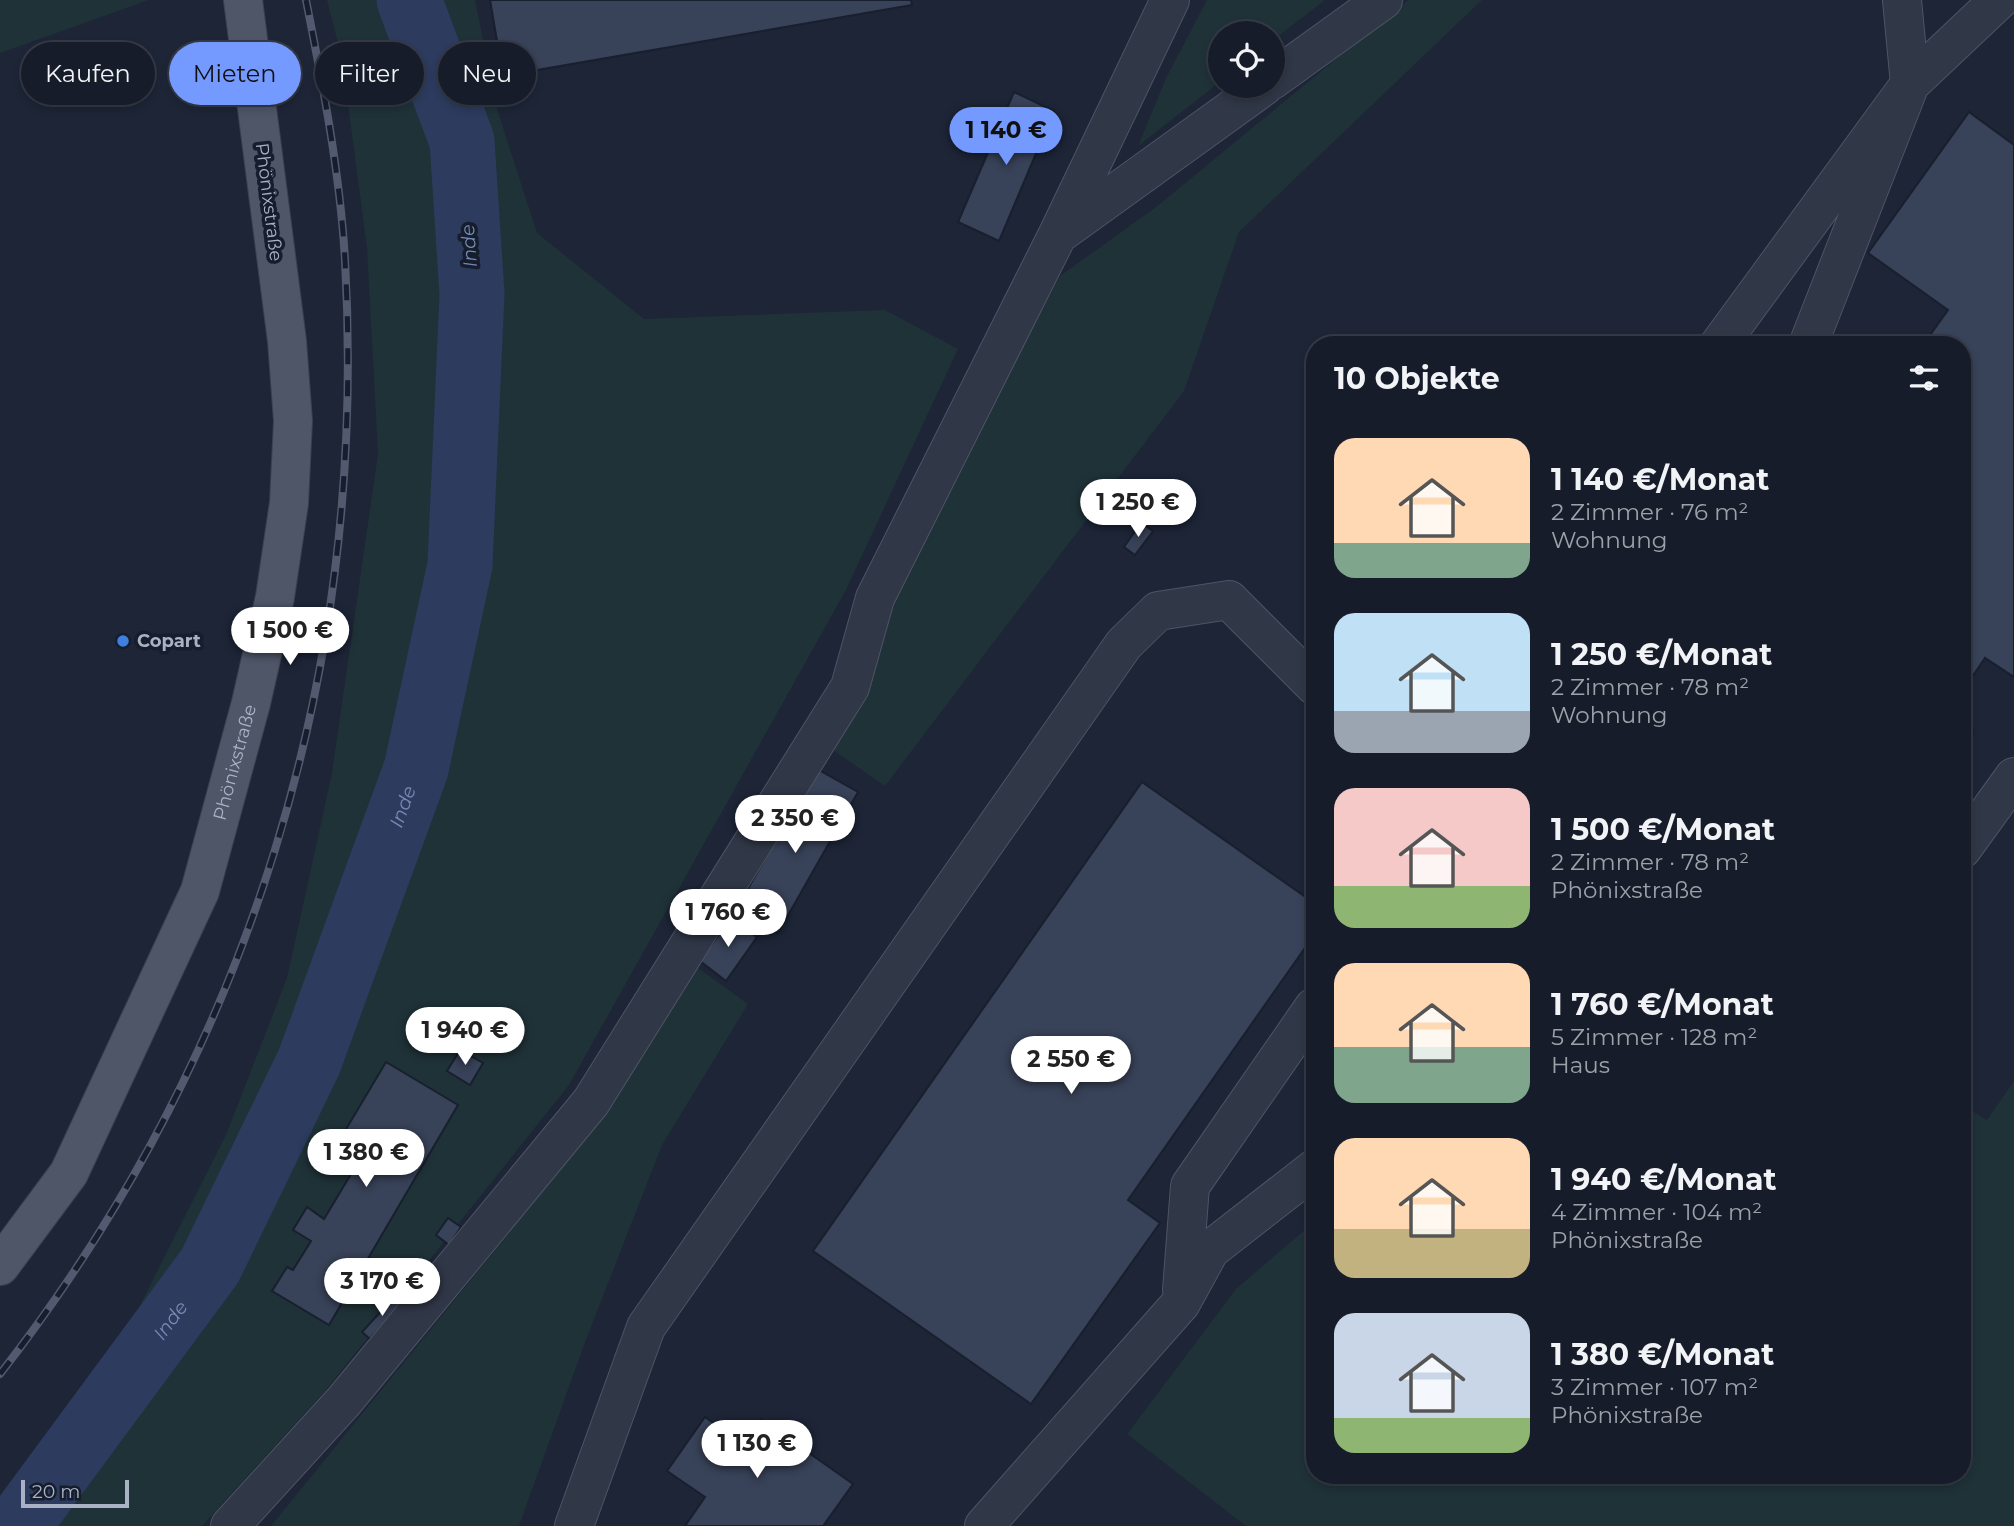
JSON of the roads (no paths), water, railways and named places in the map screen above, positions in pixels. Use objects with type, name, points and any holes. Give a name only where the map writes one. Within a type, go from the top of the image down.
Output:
[{"type":"main road","name":"Phönixstraße","points":[[0,1266],[69,1173],[200,891],[251,703],[275,597],[289,503],[293,421],[287,341],[243,0]]},
{"type":"lane","points":[[230,1526],[344,1401],[591,1102],[850,687],[875,598],[1058,234],[1170,0]]},
{"type":"lane","points":[[1285,71],[1383,0]]},
{"type":"lane","points":[[1812,336],[1910,84],[1902,0]]},
{"type":"lane","points":[[1726,336],[1910,84],[1999,0]]},
{"type":"lane","points":[[1058,234],[1247,98]]},
{"type":"lane","points":[[574,1526],[646,1326],[1124,644],[1158,611],[1229,600],[1306,677]]},
{"type":"lane","points":[[1971,837],[2014,777]]},
{"type":"lane","points":[[1181,1303],[1190,1186],[1306,1019]]},
{"type":"lane","points":[[984,1526],[1181,1303],[1210,1250],[1306,1175]]},
{"type":"waterway","name":"Inde","points":[[18,1526],[210,1266],[309,1062],[416,769],[460,565],[472,294],[462,141],[409,0]]},
{"type":"railway","points":[[0,1374],[88,1250],[163,1121],[226,987],[275,849],[312,706],[336,560],[347,412],[343,227],[330,130],[306,0]]},
{"type":"place","name":"Copart","points":[[123,641]]}]
